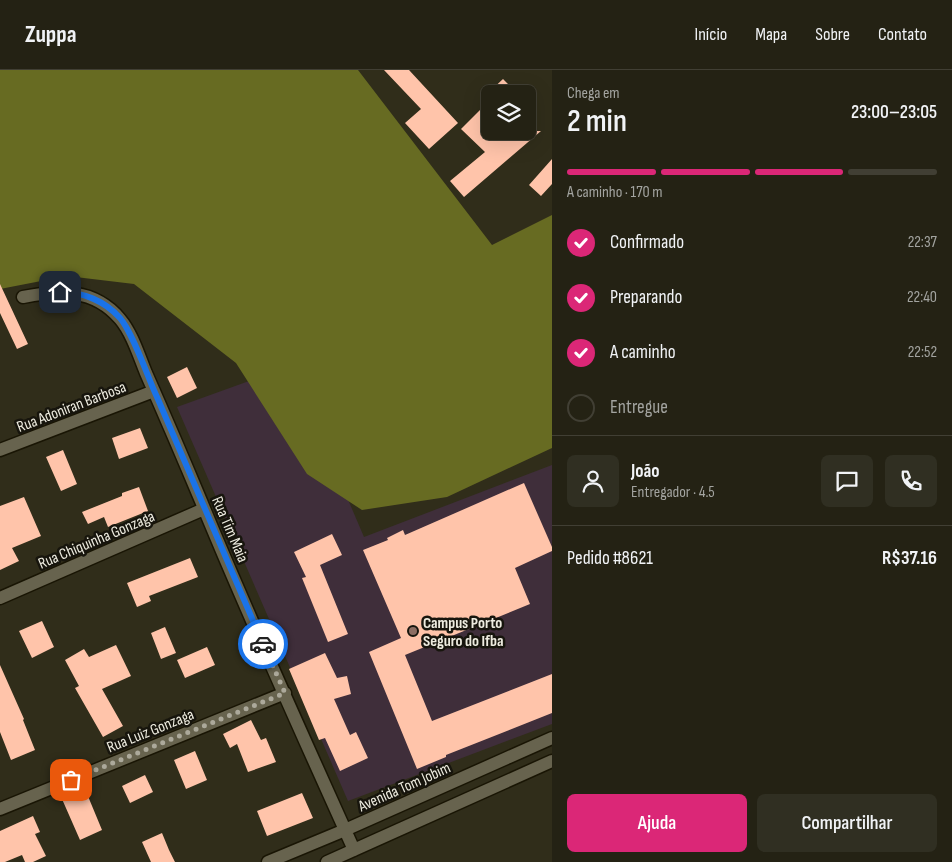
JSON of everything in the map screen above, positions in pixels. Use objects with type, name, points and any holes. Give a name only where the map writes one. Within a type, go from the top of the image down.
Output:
[{"type":"street","name":"Rua Tim Maia","points":[[23,297],[49,292],[71,292],[89,296],[103,303],[121,319],[354,850]]},
{"type":"street","name":"Rua Adoniran Barbosa","points":[[0,450],[154,391]]},
{"type":"street","name":"Rua Chiquinha Gonzaga","points":[[0,598],[204,509]]},
{"type":"street","name":"Rua Luiz Gonzaga","points":[[0,809],[285,693]]},
{"type":"street","name":"Avenida Tom Jobim","points":[[268,862],[552,738]]},
{"type":"street","points":[[327,862],[552,761]]},
{"type":"shaded area","name":"Campus Porto Seguro do Ifba","points":[[291,366],[364,537],[552,465],[552,724],[348,801],[177,407]]},
{"type":"green space","points":[[0,70],[358,70],[492,245],[552,215],[552,448],[447,497],[362,510],[307,474],[236,363],[134,284],[67,276],[0,289]]},
{"type":"building","points":[[384,70],[409,70],[458,123],[429,149],[405,123],[421,109]]},
{"type":"building","points":[[503,79],[509,85],[497,85]]},
{"type":"building","points":[[481,109],[481,140],[530,140],[464,197],[450,181],[485,152],[461,129]]},
{"type":"building","points":[[552,159],[552,184],[541,196],[529,185]]},
{"type":"building","points":[[0,284],[28,344],[17,349],[0,313]]},
{"type":"building","points":[[187,367],[197,388],[177,398],[167,377]]},
{"type":"building","points":[[140,428],[148,448],[119,459],[112,438]]},
{"type":"building","points":[[63,450],[77,484],[61,491],[46,457]]},
{"type":"building","points":[[524,483],[552,547],[552,551],[515,568],[530,604],[405,655],[432,721],[552,674],[552,713],[446,755],[446,757],[417,769],[369,652],[401,638],[363,550],[388,540],[387,538],[403,530],[405,535]]},
{"type":"building","points":[[139,487],[148,511],[108,527],[104,517],[88,524],[82,512]]},
{"type":"building","points":[[24,497],[41,536],[12,548],[19,561],[0,570],[0,506]]},
{"type":"building","points":[[332,534],[342,555],[320,565],[348,634],[328,642],[302,578],[306,577],[294,552]]},
{"type":"building","points":[[190,558],[198,577],[149,596],[151,601],[137,607],[127,583]]},
{"type":"building","points":[[42,621],[54,647],[32,658],[19,631]]},
{"type":"building","points":[[165,627],[176,653],[161,659],[151,633]]},
{"type":"building","points":[[116,645],[131,676],[102,689],[123,726],[103,737],[75,688],[79,686],[65,660],[84,649],[89,657]]},
{"type":"building","points":[[207,647],[215,665],[185,678],[177,660]]},
{"type":"building","points":[[325,653],[337,678],[347,676],[351,694],[334,699],[350,735],[356,732],[368,758],[340,771],[325,738],[319,740],[289,669]]},
{"type":"building","points":[[0,665],[24,719],[35,750],[11,760],[0,732]]},
{"type":"building","points":[[251,720],[261,740],[266,738],[276,762],[248,772],[237,744],[230,748],[223,734]]},
{"type":"building","points":[[195,751],[207,780],[186,789],[174,760]]},
{"type":"building","points":[[145,775],[153,792],[130,803],[122,786]]},
{"type":"building","points":[[85,789],[102,830],[80,840],[62,799]]},
{"type":"building","points":[[302,793],[313,818],[267,836],[257,811]]},
{"type":"building","points":[[33,816],[40,832],[35,834],[46,856],[33,862],[25,862],[22,855],[5,862],[0,862],[0,831]]},
{"type":"building","points":[[162,833],[175,862],[151,862],[142,842]]},
{"type":"way so far","points":[[71,780],[285,693],[263,644]]},
{"type":"place","name":"Campus Porto Seguro do Ifba","points":[[413,631]]},
{"type":"route","points":[[60,292],[71,292],[89,296],[103,303],[121,319],[133,342],[263,644]]}]
